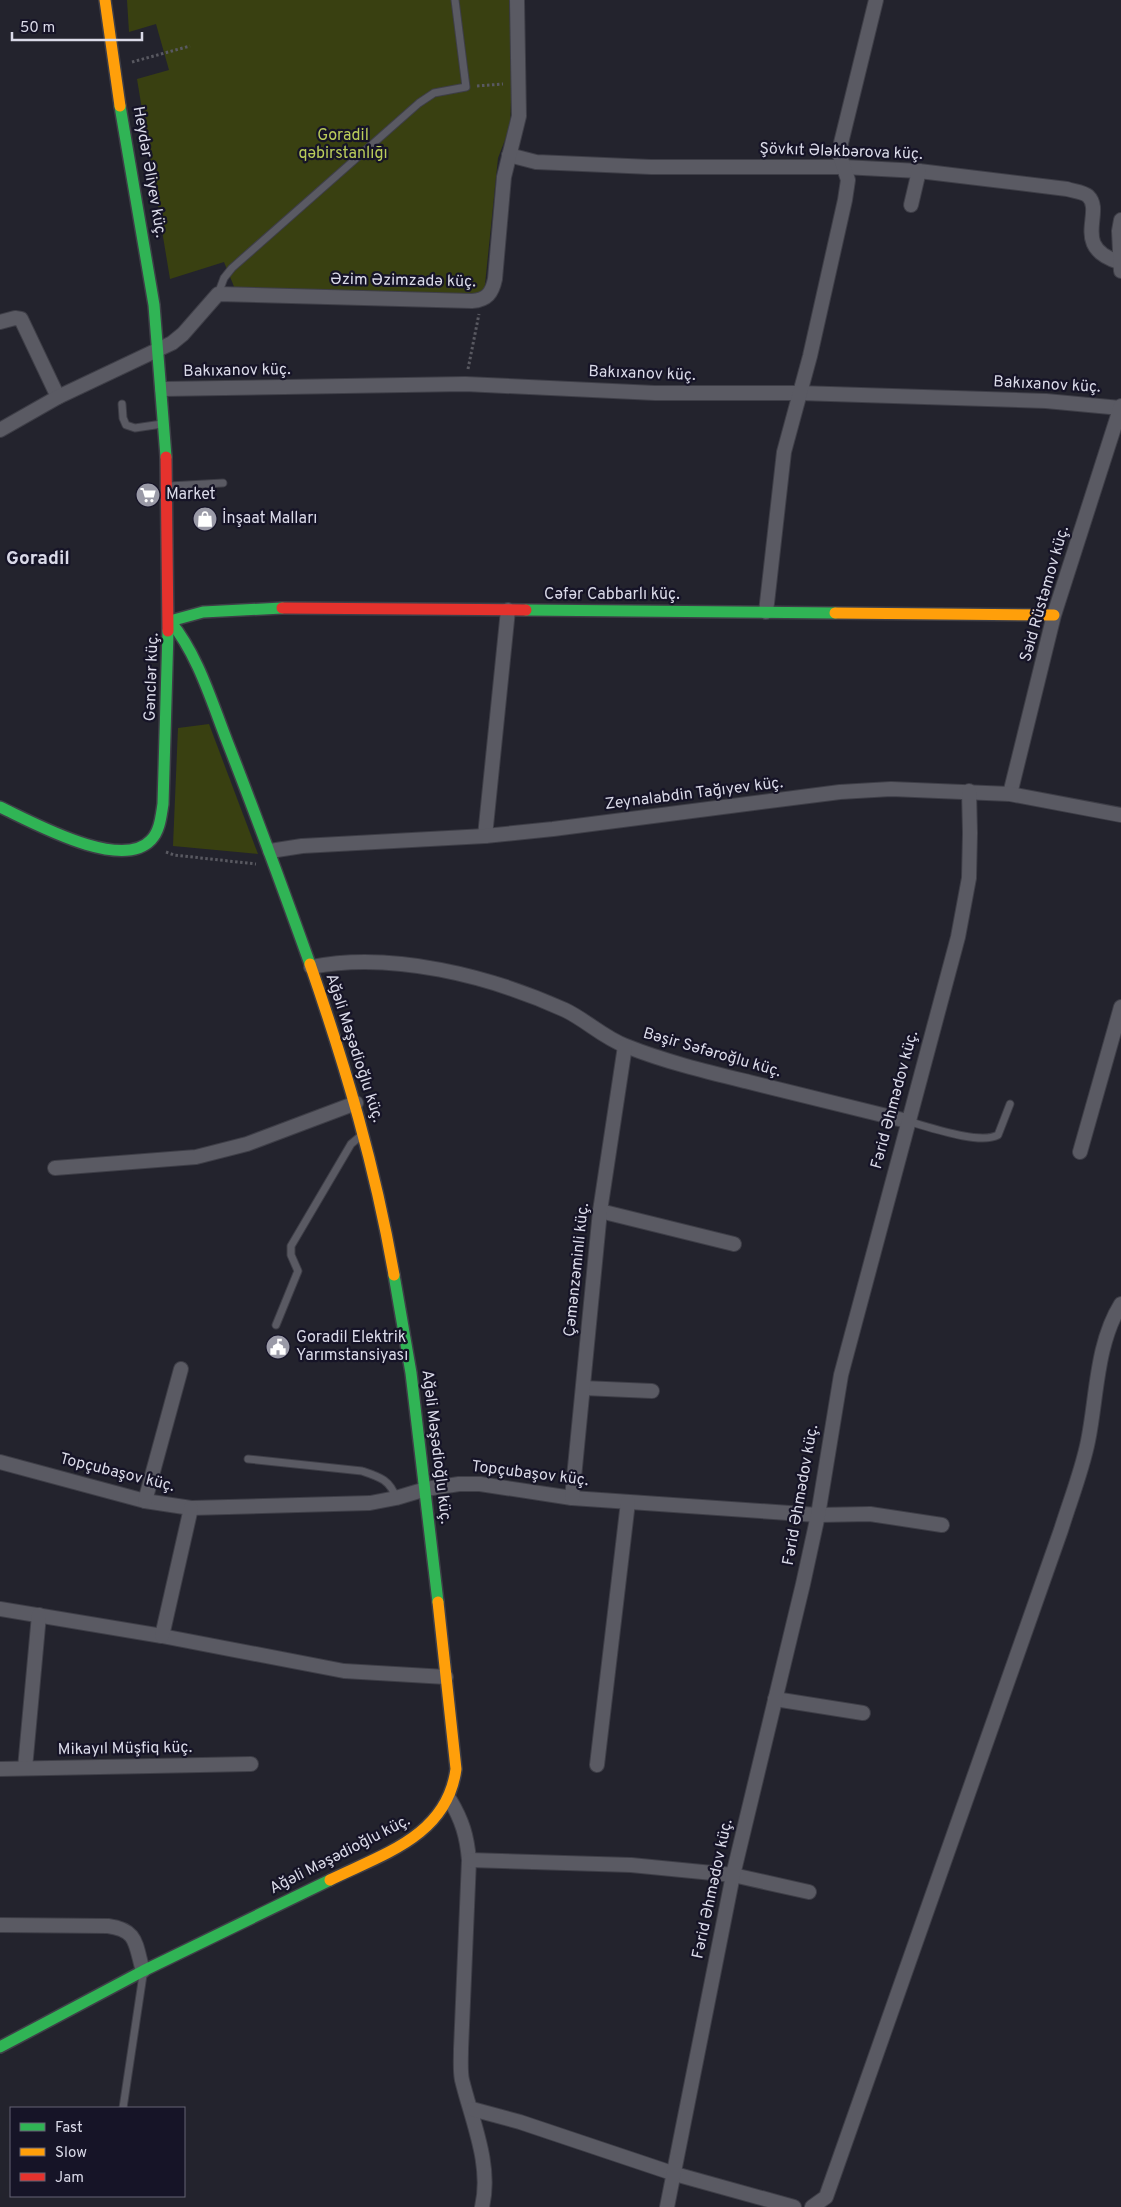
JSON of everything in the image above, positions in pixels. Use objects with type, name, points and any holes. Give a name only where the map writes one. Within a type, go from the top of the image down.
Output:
[{"type":"street","name":"Heydər Əliyev küç.","points":[[105,0],[114,66],[143,224],[159,350]]},
{"type":"street","name":"Əzim Əzimzadə küç.","points":[[218,294],[481,301],[493,290],[504,177],[519,116],[517,0]]},
{"type":"street","points":[[766,612],[784,452],[810,356],[845,200],[848,180],[840,156],[841,143],[876,0]]},
{"type":"street","name":"Şövkıt Ələkbərova küç.","points":[[510,155],[536,162],[651,167],[844,167],[919,171],[1066,189],[1087,194],[1094,207],[1090,224],[1094,244],[1103,257],[1120,266]]},
{"type":"street","points":[[911,205],[919,171]]},
{"type":"street","points":[[1120,266],[1121,220]]},
{"type":"street","points":[[0,430],[58,397],[159,350],[183,334],[218,294]]},
{"type":"street","points":[[0,322],[15,318],[21,319],[58,397]]},
{"type":"street","name":"Gənclər küç.","points":[[146,845],[154,837],[159,826],[163,804],[170,621],[169,486],[159,350]]},
{"type":"street","name":"Bakıxanov küç.","points":[[162,389],[465,384],[655,393],[799,393],[1046,401],[1121,407]]},
{"type":"street","name":"Səid Rüstəmov küç.","points":[[1010,794],[1054,615],[1121,407]]},
{"type":"street","name":"Cəfər Cabbarlı küç.","points":[[170,621],[203,612],[262,608],[1054,615]]},
{"type":"street","points":[[485,836],[508,610]]},
{"type":"street","name":"Ağəli Məşədioğlu küç.","points":[[0,2047],[143,1971],[401,1846],[424,1830],[439,1816],[450,1800],[455,1787],[456,1770],[426,1489],[395,1274],[365,1133],[312,967],[271,854],[198,668],[183,637],[170,621]]},
{"type":"street","name":"Zeynalabdin Tağıyev küç.","points":[[271,854],[302,846],[485,836],[554,830],[840,792],[891,789],[1010,794],[1121,815]]},
{"type":"street","name":"Fərid Əhmədov küç.","points":[[667,2207],[733,1875],[818,1515],[841,1375],[960,927],[968,878],[969,791]]},
{"type":"street","points":[[0,806],[49,829],[108,850],[123,852],[137,850],[146,845]]},
{"type":"street","name":"Bəşir Səfəroğlu küç.","points":[[312,967],[334,963],[392,962],[471,978],[515,991],[566,1010],[625,1046],[696,1069],[907,1122]]},
{"type":"street","points":[[1080,1152],[1121,1007]]},
{"type":"street","name":"Çəmənzəminli küç.","points":[[572,1498],[600,1211],[625,1046]]},
{"type":"street","points":[[55,1168],[196,1157],[247,1144],[356,1104]]},
{"type":"street","points":[[600,1211],[734,1244]]},
{"type":"street","points":[[812,2207],[826,2197],[1060,1530],[1088,1443],[1103,1352],[1116,1313],[1121,1304]]},
{"type":"street","points":[[145,1501],[181,1369]]},
{"type":"street","points":[[583,1388],[652,1391]]},
{"type":"street","name":"Topçubaşov küç.","points":[[0,1462],[145,1501],[191,1508],[370,1503],[426,1489],[459,1484],[480,1484],[572,1498],[818,1515],[870,1514],[942,1525]]},
{"type":"street","points":[[598,1765],[628,1502]]},
{"type":"street","points":[[162,1636],[191,1508]]},
{"type":"street","points":[[0,1609],[162,1636],[344,1671],[446,1678]]},
{"type":"street","points":[[25,1768],[39,1615]]},
{"type":"street","points":[[775,1699],[862,1713]]},
{"type":"street","name":"Mikayıl Müşfiq küç.","points":[[0,1769],[251,1764]]},
{"type":"street","points":[[450,1800],[461,1818],[467,1837],[468,1860],[461,2049],[462,2078],[472,2109],[482,2160],[484,2199],[482,2207]]},
{"type":"street","points":[[468,1860],[631,1865],[733,1875],[809,1892]]},
{"type":"street","points":[[0,1925],[108,1926],[123,1928],[133,1937],[143,1971]]},
{"type":"street","points":[[472,2109],[520,2122],[675,2174],[794,2207]]},
{"type":"lane","points":[[218,294],[224,278],[232,268],[419,103],[434,93],[466,87],[455,0]]},
{"type":"lane","points":[[122,404],[123,418],[126,425],[134,428],[165,424]]},
{"type":"lane","points":[[169,486],[223,483]]},
{"type":"lane","points":[[907,1122],[991,1139],[998,1135],[1010,1104]]},
{"type":"lane","points":[[276,1326],[298,1271],[291,1255],[291,1246],[351,1144],[365,1133]]},
{"type":"lane","points":[[248,1460],[362,1471],[376,1475],[392,1486],[396,1498]]},
{"type":"lane","points":[[123,2107],[143,1971]]},
{"type":"path","points":[[114,66],[190,46]]},
{"type":"path","points":[[466,87],[518,83]]},
{"type":"path","points":[[465,384],[481,301]]},
{"type":"path","points":[[146,845],[174,855],[252,865],[271,854]]},
{"type":"green space","name":"Goradil qəbirstanlığı","points":[[127,0],[509,0],[512,75],[510,127],[498,158],[484,294],[235,289],[224,262],[170,279],[137,79],[169,70],[156,24],[129,32]]},
{"type":"green space","points":[[209,724],[258,854],[173,846],[178,728]]},
{"type":"traffic: fast","points":[[120,106],[154,305],[166,457]]},
{"type":"traffic: fast","points":[[282,608],[203,612],[170,621],[180,634],[203,678],[310,964]]},
{"type":"traffic: fast","points":[[526,610],[835,613]]},
{"type":"traffic: fast","points":[[0,807],[54,832],[98,848],[119,850],[137,848],[151,840],[158,828],[163,804],[168,631]]},
{"type":"traffic: fast","points":[[394,1275],[411,1373],[438,1602]]},
{"type":"traffic: fast","points":[[0,2047],[143,1971],[330,1880]]},
{"type":"traffic: slow","points":[[105,0],[120,106]]},
{"type":"traffic: slow","points":[[835,613],[1054,615]]},
{"type":"traffic: slow","points":[[310,964],[336,1041],[369,1156],[394,1275]]},
{"type":"traffic: slow","points":[[330,1880],[410,1840],[426,1827],[440,1811],[450,1792],[456,1769],[438,1602]]},
{"type":"traffic: jam","points":[[166,457],[168,631]]},
{"type":"traffic: jam","points":[[282,608],[526,610]]},
{"type":"place","name":"Market","points":[[148,495]]},
{"type":"place","name":"İnşaat Malları","points":[[205,519]]},
{"type":"place","name":"Goradil Elektrik Yarımstansiyası","points":[[278,1347]]},
{"type":"district","name":"Goradil","points":[[38,559]]}]
